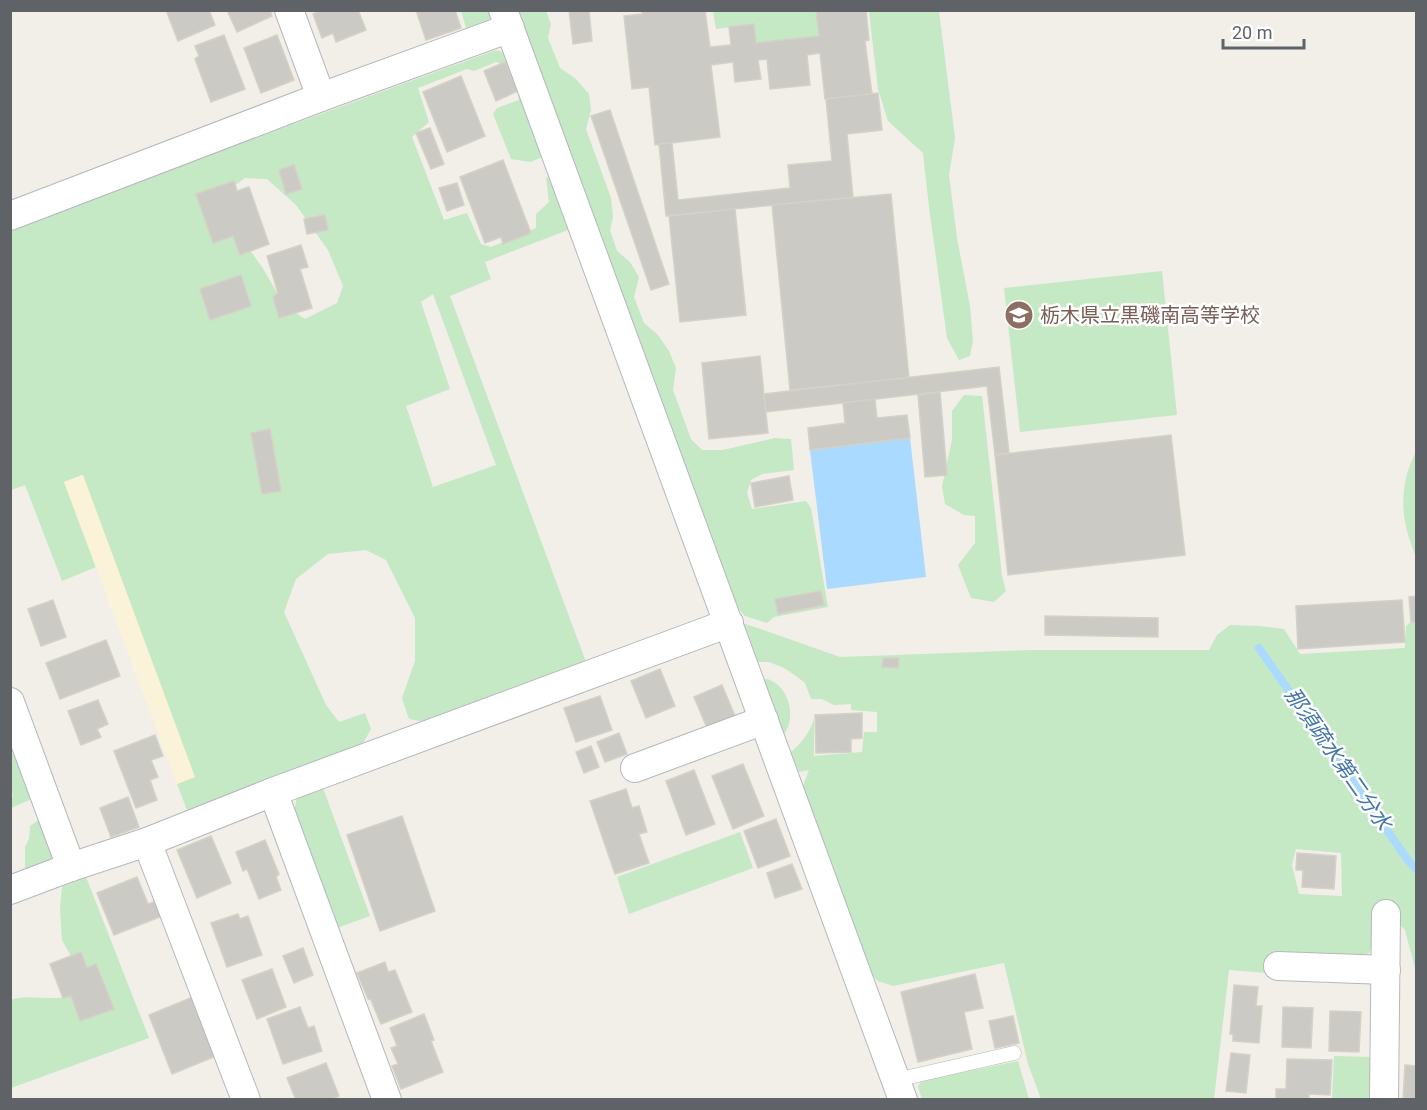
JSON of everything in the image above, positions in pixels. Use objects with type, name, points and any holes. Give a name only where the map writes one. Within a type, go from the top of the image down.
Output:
[{"type":"street","points":[[289,10],[321,97]]},
{"type":"street","points":[[10,216],[321,97],[506,20],[899,1090]]},
{"type":"street","points":[[10,890],[147,842],[273,792],[729,623]]},
{"type":"street","points":[[10,702],[71,867]]},
{"type":"street","points":[[635,768],[764,720]]},
{"type":"street","points":[[273,792],[387,1100]]},
{"type":"street","points":[[147,842],[246,1100]]},
{"type":"street","points":[[1384,1100],[1386,914]]},
{"type":"street","points":[[1278,966],[1386,970]]},
{"type":"lane","points":[[899,1090],[1014,1053]]},
{"type":"green space","points":[[461,11],[492,11],[493,13],[487,24],[467,31]]},
{"type":"green space","points":[[514,11],[546,11],[551,24],[548,38],[560,68],[576,79],[589,94],[591,110],[586,129],[611,198],[613,217],[610,230],[617,251],[630,262],[639,277],[634,297],[644,323],[658,335],[669,351],[676,368],[673,390],[691,439],[702,450],[723,450],[775,438],[791,439],[794,470],[762,474],[751,480],[747,493],[752,509],[806,501],[811,508],[828,607],[774,617],[767,623],[745,616],[736,606]]},
{"type":"green space","points":[[713,11],[816,11],[819,36],[756,43],[754,24],[716,29]]},
{"type":"green space","points":[[869,11],[939,11],[955,138],[949,175],[957,238],[970,306],[973,341],[970,356],[959,360],[947,338],[923,153],[888,121],[878,89]]},
{"type":"green space","points":[[496,50],[508,54],[548,155],[530,162],[511,159],[493,114],[497,108],[519,100],[518,91],[507,66],[496,62],[474,71],[467,69],[418,88],[429,122],[412,137],[444,220],[467,213],[481,244],[491,247],[536,228],[536,214],[549,202],[546,178],[555,174],[573,228],[485,262],[491,279],[450,296],[586,662],[424,722],[409,719],[402,698],[415,661],[415,618],[386,560],[366,550],[328,554],[296,579],[284,612],[326,705],[339,722],[365,713],[371,729],[362,745],[187,810],[177,784],[194,777],[82,475],[64,482],[96,567],[62,581],[25,485],[11,490],[11,227]],"holes":[[[245,178],[267,179],[296,205],[328,250],[343,286],[337,303],[305,319],[285,306],[217,199]],[[433,294],[496,465],[433,487],[406,406],[450,389],[421,302]]]},
{"type":"green space","points":[[1162,271],[1177,415],[1020,432],[1004,288]]},
{"type":"green space","points":[[964,395],[982,396],[1002,576],[1006,591],[994,602],[971,598],[958,565],[975,543],[975,516],[964,515],[945,504],[942,486],[952,440],[952,411]]},
{"type":"green space","points":[[1416,452],[1416,558],[1404,517],[1403,497],[1406,478]]},
{"type":"green space","points":[[1416,618],[1416,972],[1405,930],[1377,901],[1374,942],[1369,953],[1358,958],[1267,973],[1229,970],[1214,1099],[1041,1099],[1028,1064],[1004,963],[893,986],[878,981],[866,970],[803,786],[809,770],[799,772],[791,752],[805,737],[814,719],[814,756],[862,752],[864,732],[877,732],[877,712],[851,710],[851,704],[834,705],[822,699],[811,699],[805,683],[784,668],[769,662],[755,662],[740,623],[840,657],[1032,650],[1209,650],[1217,635],[1230,625],[1284,629],[1300,654],[1405,648],[1406,626]],"holes":[[[1296,849],[1341,853],[1342,896],[1299,894],[1292,865]]]},
{"type":"green space","points":[[762,679],[770,680],[778,685],[787,698],[790,721],[784,734]]},
{"type":"green space","points":[[16,752],[32,799],[11,808],[10,798],[13,797],[11,754]]},
{"type":"green space","points":[[323,788],[370,916],[337,928],[294,811],[297,798]]},
{"type":"green space","points":[[40,819],[52,854],[51,860],[25,871],[25,847],[29,839],[30,826]]},
{"type":"green space","points":[[740,832],[753,868],[629,914],[617,877]]},
{"type":"green space","points":[[86,877],[149,1038],[11,1088],[10,1000],[25,997],[63,998],[71,996],[80,1021],[110,1010],[96,964],[87,968],[81,952],[71,956],[62,940],[60,909],[62,887]]},
{"type":"green space","points":[[1334,1056],[1370,1057],[1370,1099],[1332,1099]]},
{"type":"green space","points":[[1018,1061],[1029,1099],[922,1099],[918,1087],[921,1081]]},
{"type":"sand","points":[[83,475],[195,777],[177,784],[64,482]]},
{"type":"water","points":[[910,438],[926,577],[827,589],[810,450]]},
{"type":"building","points":[[166,10],[209,10],[215,25],[178,41]]},
{"type":"building","points":[[227,10],[270,10],[272,16],[237,32]]},
{"type":"building","points":[[322,10],[358,10],[366,30],[336,42],[333,33],[322,38],[313,14]]},
{"type":"building","points":[[416,10],[455,10],[461,28],[426,40]]},
{"type":"building","points":[[569,10],[589,10],[592,41],[573,44]]},
{"type":"building","points":[[642,10],[705,10],[710,47],[731,45],[729,27],[754,24],[756,43],[819,36],[816,10],[866,10],[869,40],[865,41],[872,94],[825,99],[820,53],[807,55],[810,85],[770,89],[767,59],[758,60],[761,79],[735,82],[733,62],[711,65],[720,137],[655,145],[649,87],[632,89],[624,16],[642,14]]},
{"type":"building","points":[[224,35],[245,89],[211,102],[195,59],[199,56],[195,46]]},
{"type":"building","points":[[277,35],[294,80],[261,93],[244,48]]},
{"type":"building","points":[[505,62],[518,91],[496,101],[484,71]]},
{"type":"building","points":[[461,76],[485,136],[447,152],[423,92]]},
{"type":"building","points":[[878,93],[882,130],[847,134],[853,197],[666,216],[659,144],[672,143],[678,200],[790,188],[788,165],[832,161],[826,99]]},
{"type":"building","points":[[610,110],[669,284],[651,290],[591,116]]},
{"type":"building","points":[[430,128],[444,164],[431,169],[416,133]]},
{"type":"building","points":[[503,160],[531,233],[503,244],[501,237],[485,243],[460,177]]},
{"type":"building","points":[[294,165],[302,189],[286,194],[279,170]]},
{"type":"building","points":[[234,181],[237,191],[249,187],[269,244],[240,255],[233,236],[213,243],[196,194]]},
{"type":"building","points":[[457,183],[464,205],[447,211],[439,188]]},
{"type":"building","points":[[891,194],[909,378],[790,390],[772,205]]},
{"type":"building","points":[[735,209],[746,315],[680,322],[669,216]]},
{"type":"building","points":[[325,215],[328,230],[307,234],[304,219]]},
{"type":"building","points":[[301,245],[308,267],[300,269],[312,308],[279,318],[273,297],[278,293],[267,256]]},
{"type":"building","points":[[241,275],[251,306],[210,320],[200,289]]},
{"type":"building","points":[[760,356],[768,433],[709,439],[702,363]]},
{"type":"building","points":[[999,367],[1009,453],[995,455],[987,386],[766,412],[764,394]]},
{"type":"building","points":[[940,392],[947,475],[925,477],[918,395]]},
{"type":"building","points":[[875,399],[877,418],[907,415],[910,438],[810,450],[808,428],[845,423],[843,403]]},
{"type":"building","points":[[270,429],[281,491],[262,494],[251,433]]},
{"type":"building","points":[[1171,435],[1185,555],[1008,575],[995,455]]},
{"type":"building","points":[[789,476],[793,500],[755,507],[751,483]]},
{"type":"building","points":[[821,591],[824,605],[778,614],[775,599]]},
{"type":"building","points":[[1416,596],[1416,622],[1411,622],[1409,597]]},
{"type":"building","points":[[53,600],[66,637],[41,646],[28,609]]},
{"type":"building","points":[[1402,600],[1405,642],[1298,649],[1296,606]]},
{"type":"building","points":[[1045,616],[1158,618],[1158,637],[1045,635]]},
{"type":"building","points":[[106,640],[120,676],[60,699],[46,663]]},
{"type":"building","points":[[883,658],[899,658],[898,668],[882,667]]},
{"type":"building","points":[[660,669],[675,706],[646,718],[631,681]]},
{"type":"building","points":[[722,685],[735,716],[707,728],[694,697]]},
{"type":"building","points":[[600,696],[612,730],[576,742],[564,708]]},
{"type":"building","points":[[98,700],[108,724],[97,729],[101,737],[81,745],[68,711]]},
{"type":"building","points":[[862,713],[862,738],[851,739],[851,752],[816,753],[815,715]]},
{"type":"building","points":[[619,733],[627,754],[605,762],[597,742]]},
{"type":"building","points":[[155,735],[163,756],[151,760],[158,777],[150,780],[157,800],[136,808],[114,751]]},
{"type":"building","points":[[591,746],[599,767],[584,773],[576,752]]},
{"type":"building","points":[[743,764],[764,816],[733,829],[712,776]]},
{"type":"building","points":[[694,770],[715,824],[686,835],[666,781]]},
{"type":"building","points":[[626,789],[632,808],[639,806],[647,832],[639,834],[649,863],[615,874],[590,801]]},
{"type":"building","points":[[128,797],[139,827],[111,837],[100,808]]},
{"type":"building","points":[[402,816],[435,911],[380,931],[347,835]]},
{"type":"building","points":[[776,819],[790,856],[758,868],[744,831]]},
{"type":"building","points":[[211,836],[231,883],[197,898],[177,850]]},
{"type":"building","points":[[265,840],[279,874],[276,877],[281,890],[259,899],[247,869],[243,871],[236,852]]},
{"type":"building","points":[[1297,853],[1336,856],[1334,889],[1302,887],[1303,870],[1296,870]]},
{"type":"building","points":[[792,864],[802,889],[775,898],[767,873]]},
{"type":"building","points":[[137,877],[148,904],[156,901],[162,916],[114,935],[97,893]]},
{"type":"building","points":[[238,914],[240,919],[248,916],[262,955],[227,967],[211,923]]},
{"type":"building","points":[[303,948],[313,975],[294,983],[283,956]]},
{"type":"building","points":[[81,952],[87,968],[96,964],[114,1009],[80,1021],[71,996],[63,998],[50,964]]},
{"type":"building","points":[[385,962],[388,972],[395,970],[412,1012],[381,1024],[357,973]]},
{"type":"building","points":[[272,969],[286,1007],[257,1019],[242,980]]},
{"type":"building","points":[[975,974],[983,1008],[964,1012],[972,1049],[918,1062],[901,992]]},
{"type":"building","points":[[1234,985],[1258,987],[1256,1006],[1262,1006],[1259,1043],[1233,1041],[1233,1034],[1230,1034]]},
{"type":"building","points":[[193,997],[216,1056],[172,1074],[149,1015]]},
{"type":"building","points":[[300,1007],[308,1028],[314,1026],[322,1051],[283,1064],[267,1019]]},
{"type":"building","points":[[1283,1007],[1313,1008],[1311,1048],[1282,1047]]},
{"type":"building","points":[[1330,1011],[1361,1012],[1359,1052],[1329,1051]]},
{"type":"building","points":[[424,1014],[443,1072],[401,1089],[392,1066],[398,1064],[391,1048],[397,1046],[390,1028]]},
{"type":"building","points":[[1013,1016],[1019,1043],[995,1048],[989,1021]]},
{"type":"building","points":[[1231,1053],[1250,1055],[1246,1093],[1226,1091]]},
{"type":"building","points":[[1287,1059],[1332,1060],[1330,1095],[1309,1094],[1309,1100],[1276,1100],[1276,1089],[1286,1089]]},
{"type":"building","points":[[326,1063],[339,1096],[330,1100],[296,1100],[287,1078]]},
{"type":"building","points":[[1405,1065],[1416,1066],[1416,1100],[1403,1100]]},
{"type":"waterway","name":"那須疏水第二分水","points":[[1259,648],[1416,869]]},
{"type":"place","name":"栃木県立黒磯南高等学校","points":[[1019,315]]}]
